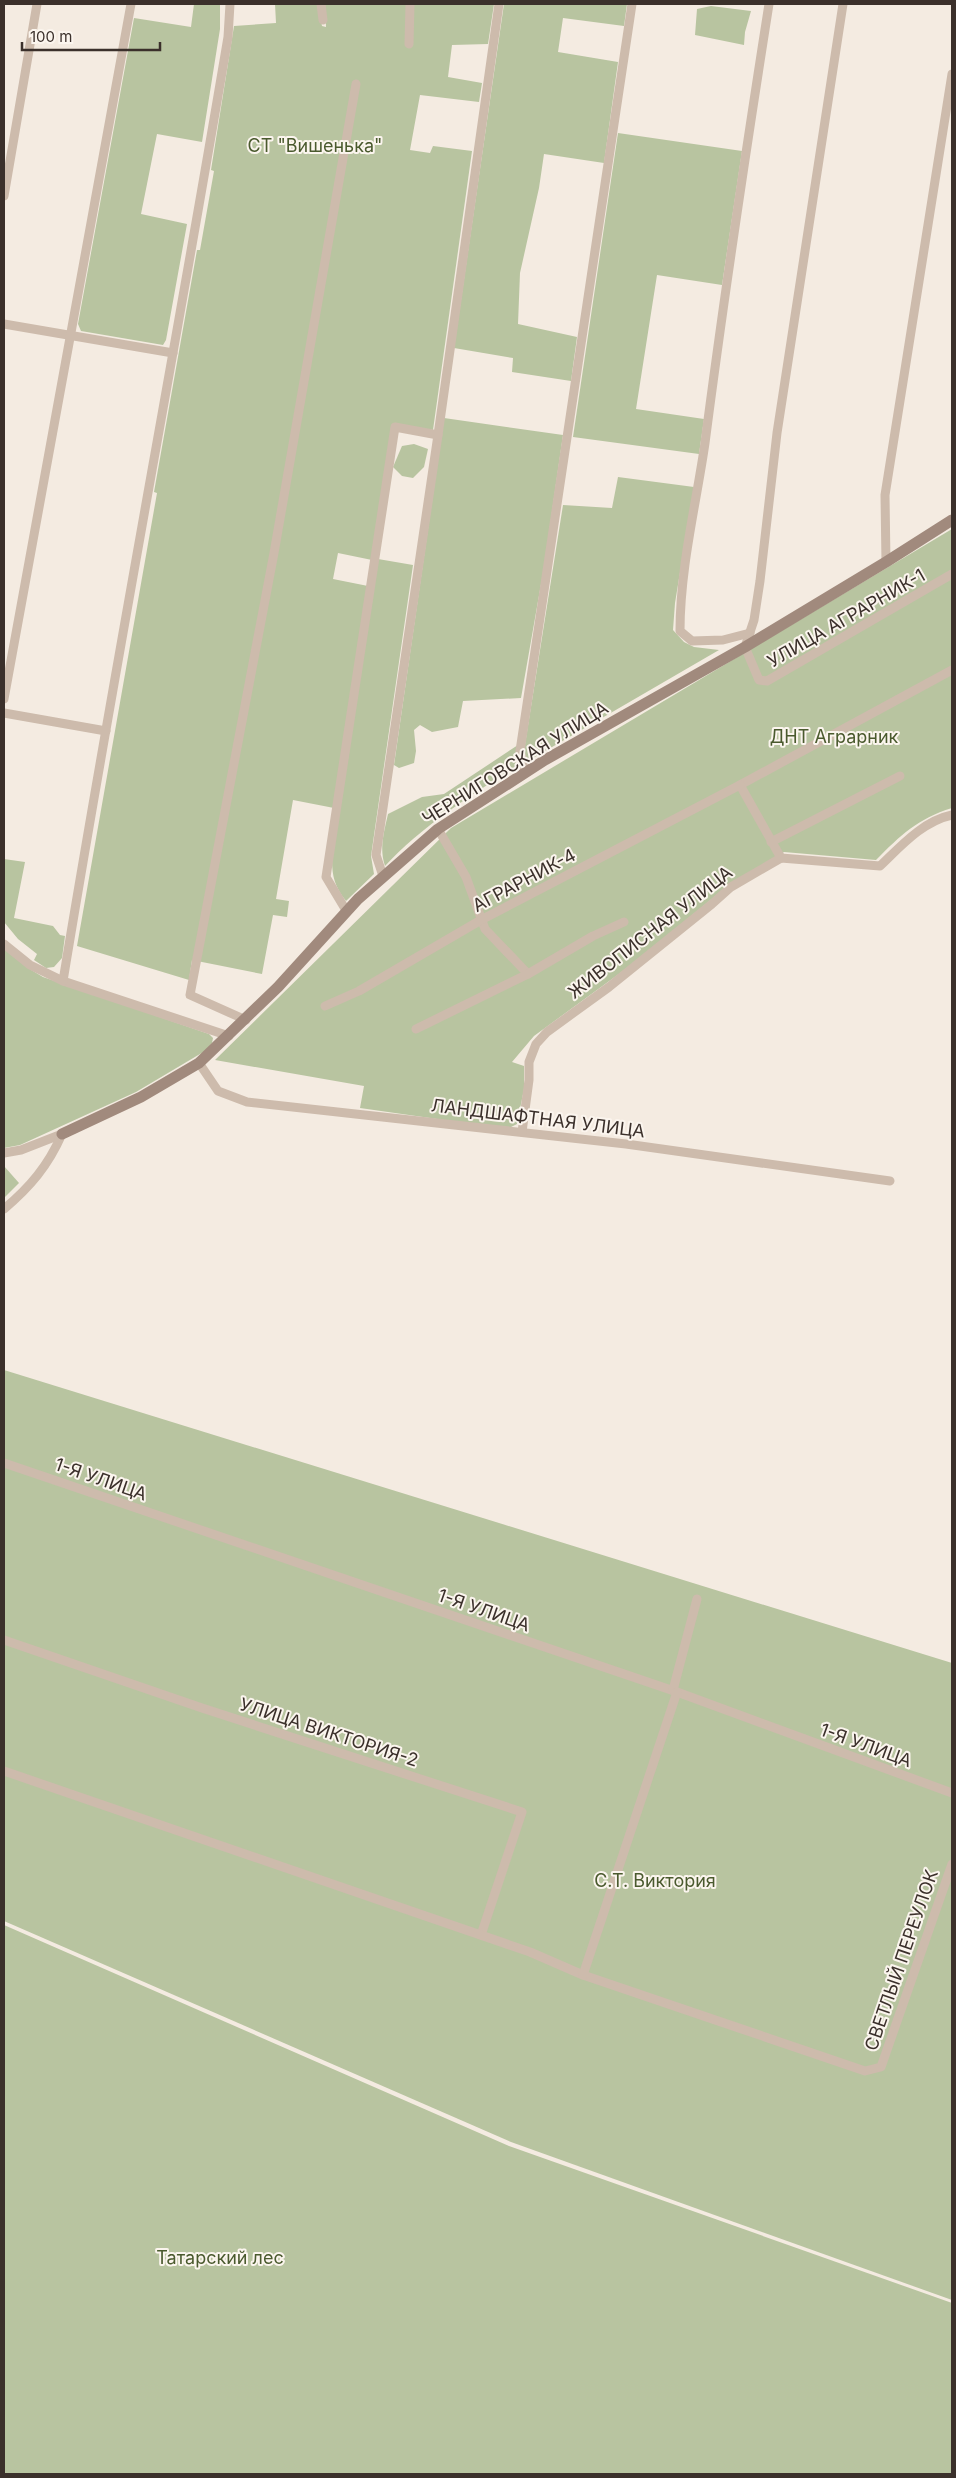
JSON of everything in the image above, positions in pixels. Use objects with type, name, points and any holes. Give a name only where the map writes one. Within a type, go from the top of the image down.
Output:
[{"type":"street","points":[[4,196],[37,4]]},
{"type":"street","points":[[4,699],[131,4]]},
{"type":"street","points":[[63,981],[174,353],[228,37],[230,4]]},
{"type":"street","points":[[321,4],[323,20]]},
{"type":"street","points":[[410,4],[410,44]]},
{"type":"street","points":[[383,876],[376,855],[499,4]]},
{"type":"street","points":[[525,773],[520,751],[632,4]]},
{"type":"street","points":[[750,633],[723,640],[692,641],[680,631],[680,599],[699,488],[728,267],[769,4]]},
{"type":"street","points":[[746,647],[760,581],[777,433],[843,4]]},
{"type":"street","points":[[886,562],[885,495],[952,74]]},
{"type":"street","points":[[246,1020],[190,995],[274,553],[356,84]]},
{"type":"street","points":[[4,324],[174,353]]},
{"type":"street","points":[[347,912],[326,877],[395,426],[438,435]]},
{"type":"street","name":"ЧЕРНИГОВСКАЯ УЛИЦА","points":[[62,1134],[141,1097],[199,1063],[246,1020],[383,876],[438,829],[525,773],[746,647],[952,520]]},
{"type":"street","name":"УЛИЦА АГРАРНИК-1","points":[[746,647],[759,680],[767,682],[952,574]]},
{"type":"street","name":"АГРАРНИК-4","points":[[325,1006],[359,991],[481,920],[740,785],[952,670]]},
{"type":"street","points":[[4,713],[106,731]]},
{"type":"street","points":[[772,842],[900,776]]},
{"type":"street","points":[[740,785],[781,858],[880,866],[906,841],[933,821],[952,815]]},
{"type":"street","points":[[438,829],[466,877],[485,929],[528,974]]},
{"type":"street","name":"ЖИВОПИСНАЯ УЛИЦА","points":[[522,1132],[529,1080],[528,1062],[536,1044],[547,1032],[616,981],[712,904],[731,886],[781,858]]},
{"type":"street","points":[[416,1029],[528,974],[593,936],[624,922]]},
{"type":"street","points":[[4,944],[30,965],[63,981],[229,1036]]},
{"type":"street","name":"ЛАНДШАФТНАЯ УЛИЦА","points":[[199,1063],[218,1091],[247,1102],[626,1144],[890,1181]]},
{"type":"street","points":[[4,1153],[21,1150],[62,1134]]},
{"type":"street","points":[[4,1209],[35,1179],[51,1159],[62,1134]]},
{"type":"street","name":"1-Я УЛИЦА","points":[[4,1463],[675,1691],[952,1793]]},
{"type":"street","points":[[4,1770],[530,1952],[584,1975],[675,1691],[697,1599]]},
{"type":"street","name":"УЛИЦА ВИКТОРИЯ-2","points":[[4,1640],[211,1711],[522,1812],[481,1935]]},
{"type":"street","name":"СВЕТЛЫЙ ПЕРЕУЛОК","points":[[584,1975],[865,2071],[881,2067],[952,1864]]},
{"type":"green space","points":[[194,4],[220,4],[220,29],[202,142],[157,134],[141,214],[187,224],[166,340],[163,345],[81,331],[78,324],[134,18],[191,27]]},
{"type":"green space","name":"СТ \"Вишенька\"","points":[[275,4],[318,4],[322,26],[326,27],[325,4],[494,4],[488,44],[452,45],[448,77],[482,83],[479,102],[420,95],[410,150],[430,153],[433,146],[472,151],[433,430],[394,424],[372,560],[338,553],[333,579],[368,586],[334,808],[293,800],[276,899],[289,901],[287,917],[273,915],[262,974],[192,960],[189,980],[77,946],[157,493],[154,492],[197,250],[200,250],[214,171],[211,170],[234,26],[276,23]]},
{"type":"green space","points":[[504,4],[627,4],[624,26],[563,18],[558,52],[618,62],[604,163],[544,154],[539,188],[520,273],[518,324],[577,337],[571,381],[512,372],[513,358],[454,348]]},
{"type":"green space","points":[[711,6],[751,11],[745,32],[744,45],[695,35],[697,9]]},
{"type":"green space","points":[[618,133],[742,151],[722,285],[657,275],[636,409],[704,419],[699,454],[573,437]]},
{"type":"green space","points":[[444,418],[563,435],[544,567],[521,698],[463,701],[458,727],[432,732],[420,725],[414,730],[416,751],[414,763],[399,768],[394,765]]},
{"type":"green space","points":[[414,444],[428,449],[424,467],[413,478],[402,476],[393,467],[402,446]]},
{"type":"green space","points":[[618,477],[694,487],[675,603],[673,630],[684,642],[694,647],[719,650],[528,761],[524,751],[563,505],[612,508]]},
{"type":"green space","name":"ДНТ Аграрник","points":[[952,529],[952,808],[929,817],[910,829],[876,860],[784,852],[719,893],[638,960],[534,1036],[512,1062],[524,1066],[524,1089],[517,1124],[507,1129],[360,1108],[364,1086],[215,1060],[451,828]]},
{"type":"green space","points":[[378,559],[413,565],[371,856],[374,874],[346,901],[335,882],[332,859]]},
{"type":"green space","points":[[518,745],[515,767],[431,825],[399,851],[385,866],[382,846],[388,814],[422,797],[444,794]]},
{"type":"green space","points":[[4,859],[25,862],[14,918],[53,926],[60,935],[65,936],[62,958],[54,967],[46,968],[34,960],[37,954],[18,939],[4,922]]},
{"type":"green space","points":[[4,948],[28,968],[43,977],[209,1034],[213,1038],[212,1043],[205,1051],[136,1092],[20,1145],[4,1148]]},
{"type":"green space","points":[[4,1166],[19,1183],[4,1198]]},
{"type":"green space","name":"С.Т. Виктория","points":[[4,1370],[952,1663],[952,2300],[511,2142],[4,1921]]},
{"type":"green space","name":"Татарский лес","points":[[4,1925],[509,2146],[952,2303],[952,2474],[4,2474]]}]
